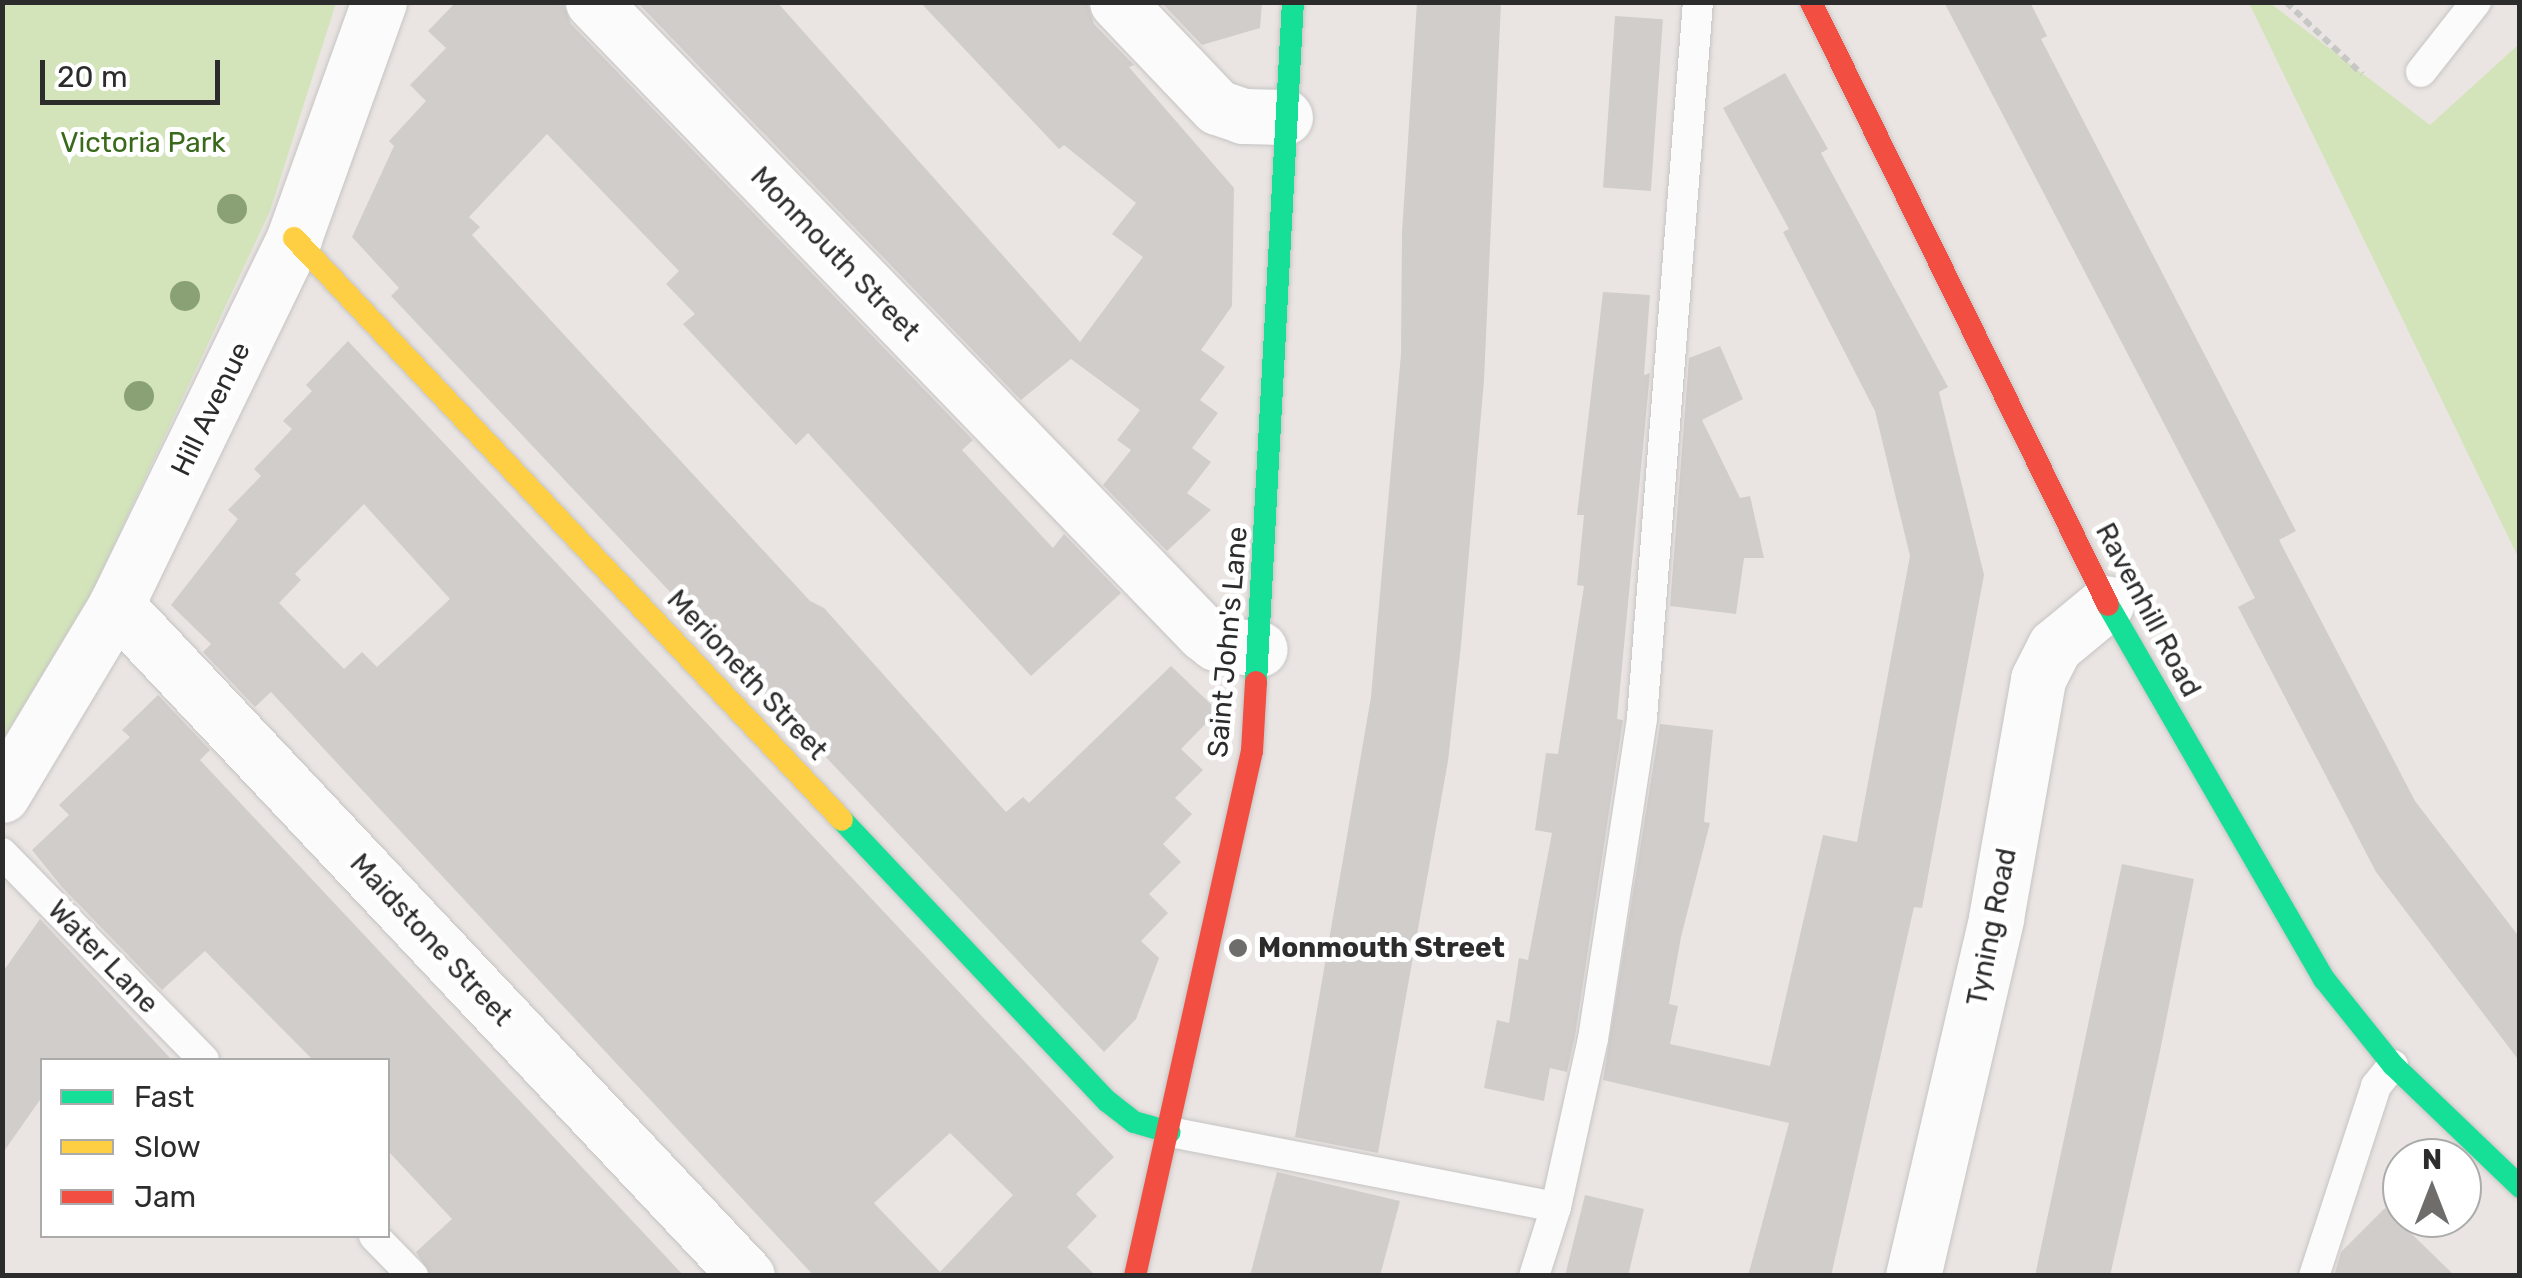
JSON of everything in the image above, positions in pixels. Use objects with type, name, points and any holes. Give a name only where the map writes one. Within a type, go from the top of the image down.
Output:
[{"type":"street","name":"Hill Avenue","points":[[2,796],[116,605],[294,238],[379,2]]},
{"type":"street","name":"Monmouth Street","points":[[593,2],[1203,633],[1216,643],[1260,649]]},
{"type":"street","points":[[1117,2],[1217,107],[1243,116],[1286,117]]},
{"type":"street","name":"Saint John's Lane","points":[[1135,1276],[1234,851],[1260,649],[1294,2]]},
{"type":"street","name":"Ravenhill Road","points":[[1810,2],[2107,603],[2269,893],[2324,980],[2393,1065],[2520,1187]]},
{"type":"street","name":"Merioneth Street","points":[[294,238],[1107,1101],[1134,1122],[1170,1132]]},
{"type":"street","name":"Tyning Road","points":[[1913,1276],[1996,918],[2038,679],[2055,646],[2107,603]]},
{"type":"street","name":"Maidstone Street","points":[[116,605],[747,1276]]},
{"type":"lane","points":[[1534,1276],[1556,1207],[1593,1039],[1642,718],[1698,2]]},
{"type":"lane","points":[[2421,72],[2476,2]]},
{"type":"lane","name":"Water Lane","points":[[2,852],[202,1058]]},
{"type":"lane","points":[[2314,1276],[2376,1086],[2393,1065]]},
{"type":"lane","points":[[1170,1132],[1556,1207]]},
{"type":"lane","points":[[376,1238],[413,1276]]},
{"type":"path","points":[[2286,2],[2362,74]]},
{"type":"green space","name":"Victoria Park","points":[[3,3],[336,3],[270,211],[91,594],[3,739]]},
{"type":"green space","points":[[2249,3],[2270,3],[2430,125],[2519,44],[2519,559]]},
{"type":"building","points":[[456,2],[563,2],[571,24],[973,440],[962,450],[1053,548],[1064,534],[1121,593],[1031,676],[808,433],[796,445],[683,324],[695,314],[666,284],[679,271],[547,134],[469,217],[480,227],[472,235],[810,601],[824,608],[1006,812],[1023,797],[1029,803],[1171,666],[1218,711],[1181,749],[1203,770],[1175,798],[1192,814],[1163,844],[1181,862],[1149,894],[1168,913],[1141,941],[1159,958],[1136,1019],[1104,1052],[391,296],[399,288],[352,237],[394,146],[389,141],[426,101],[410,85],[446,48],[428,31]]},
{"type":"building","points":[[637,2],[777,2],[1080,342],[1143,257],[1112,234],[1136,203],[1064,145],[1059,149],[920,2],[1087,2],[1094,24],[1134,65],[1129,67],[1234,188],[1232,306],[1201,350],[1225,367],[1200,400],[1218,413],[1192,448],[1211,462],[1187,493],[1211,510],[1167,551],[1103,485],[1131,450],[1117,440],[1140,410],[1071,359],[1021,400]]},
{"type":"building","points":[[1161,2],[1262,2],[1260,28],[1202,45]]},
{"type":"building","points":[[1417,2],[1501,2],[1484,380],[1461,645],[1448,761],[1378,1153],[1295,1137],[1371,697],[1401,354],[1402,232]]},
{"type":"building","points":[[1944,2],[2030,2],[2047,36],[2041,39],[2296,531],[2279,540],[2415,801],[2520,938],[2520,1062],[2376,872],[2238,607],[2255,598]]},
{"type":"building","points":[[1615,16],[1663,19],[1651,191],[1603,188]]},
{"type":"building","points":[[1785,73],[1828,149],[1821,153],[1948,387],[1939,392],[1984,575],[1922,908],[1914,907],[1831,1276],[1748,1276],[1789,1123],[1603,1080],[1660,724],[1713,730],[1704,822],[1710,823],[1681,937],[1669,1004],[1678,1006],[1670,1044],[1770,1066],[1823,835],[1857,842],[1910,556],[1875,411],[1783,232],[1789,229],[1723,108]]},
{"type":"building","points":[[1603,292],[1650,295],[1644,375],[1650,373],[1617,719],[1623,720],[1575,1036],[1567,1072],[1550,1068],[1544,1101],[1484,1088],[1497,1020],[1509,1023],[1519,958],[1528,960],[1552,833],[1535,830],[1546,753],[1558,754],[1584,586],[1577,585],[1584,515],[1577,515]]},
{"type":"building","points":[[348,341],[1114,1157],[1076,1194],[1097,1216],[1067,1247],[1096,1276],[814,1276],[271,692],[255,707],[203,652],[211,644],[171,605],[238,519],[228,510],[261,476],[254,469],[292,429],[283,421],[312,391],[306,385]],"holes":[[[364,504],[450,599],[377,667],[362,652],[344,669],[279,603],[301,580],[295,574]],[[950,1133],[1013,1195],[940,1272],[874,1203]]]},
{"type":"building","points":[[1720,346],[1743,399],[1702,420],[1740,498],[1750,496],[1764,558],[1744,558],[1736,614],[1670,606],[1689,358]]},
{"type":"building","points":[[158,695],[210,750],[200,760],[684,1276],[431,1276],[416,1252],[452,1219],[390,1153],[390,1058],[311,1058],[205,951],[162,990],[62,887],[32,850],[69,815],[59,805],[130,737],[122,730]]},
{"type":"building","points":[[2122,864],[2194,879],[2159,1056],[2110,1276],[2035,1276]]},
{"type":"building","points":[[40,919],[170,1058],[40,1058],[40,1100],[2,1154],[2,973]]},
{"type":"building","points":[[1277,1172],[1400,1201],[1380,1276],[1250,1276]]},
{"type":"building","points":[[1585,1195],[1644,1209],[1628,1276],[1565,1276]]},
{"type":"building","points":[[2382,1211],[2382,1238],[2416,1238],[2455,1276],[2334,1276],[2341,1252]]},
{"type":"traffic: fast","points":[[1256,682],[1293,2]]},
{"type":"traffic: fast","points":[[2108,605],[2324,979],[2393,1065],[2520,1187]]},
{"type":"traffic: fast","points":[[842,820],[1107,1101],[1134,1122],[1170,1132]]},
{"type":"traffic: slow","points":[[294,238],[842,820]]},
{"type":"traffic: jam","points":[[1811,2],[2108,605]]},
{"type":"traffic: jam","points":[[1135,1276],[1252,751],[1256,682]]},
{"type":"place","name":"Monmouth Street","points":[[1238,948]]}]
